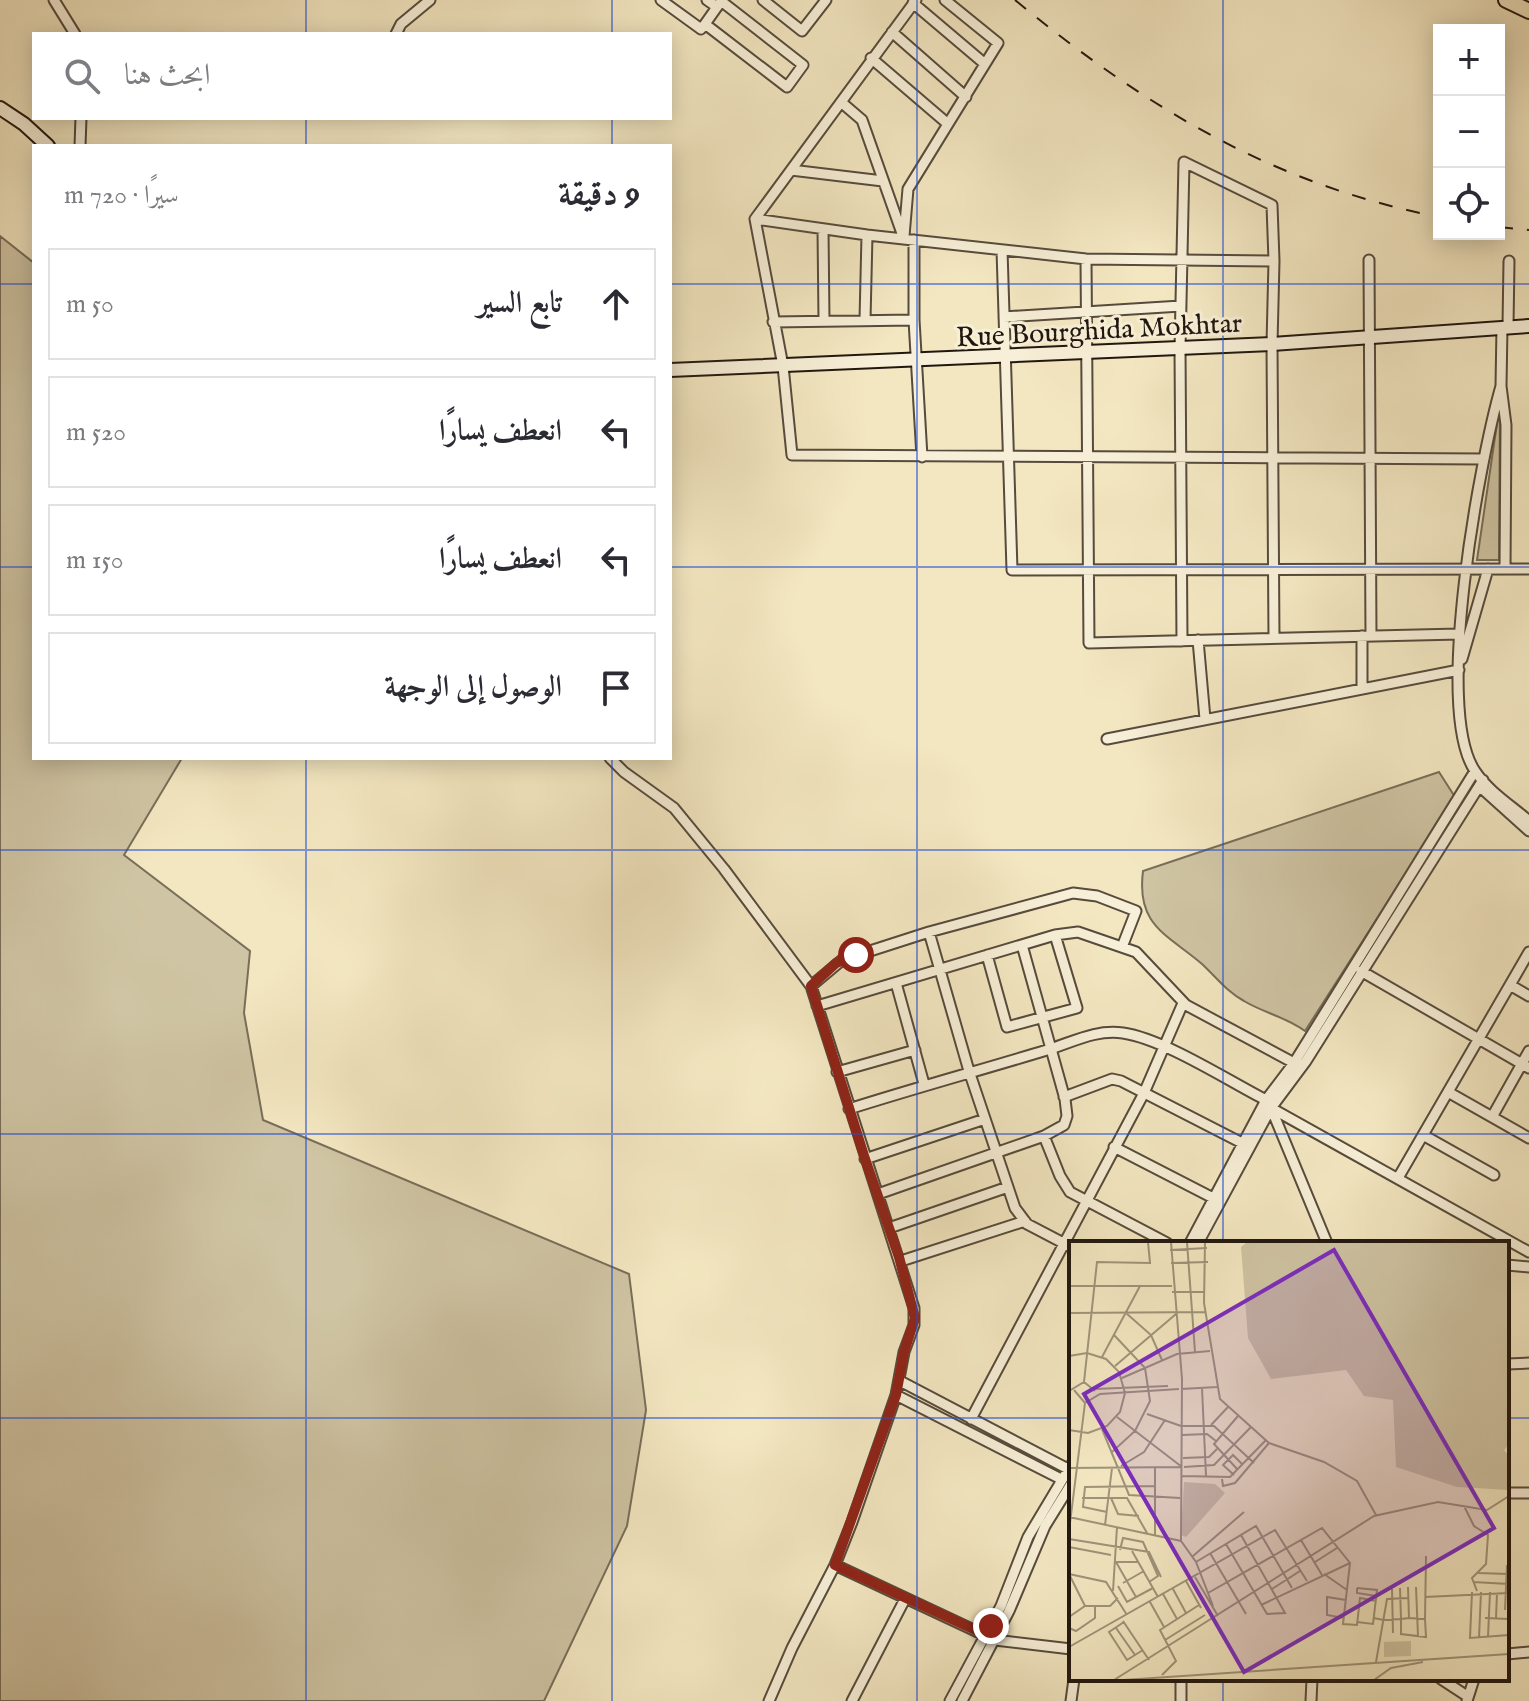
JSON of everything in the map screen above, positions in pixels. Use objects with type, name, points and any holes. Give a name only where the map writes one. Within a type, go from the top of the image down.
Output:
[{"type":"main road","points":[[1506,0],[1529,11]]},
{"type":"main road","points":[[0,108],[46,144]]},
{"type":"main road","name":"Rue Bourghida Mokhtar","points":[[672,370],[1180,349],[1529,326]]},
{"type":"street","points":[[54,0],[74,32]]},
{"type":"street","points":[[397,32],[401,24],[430,0]]},
{"type":"street","points":[[661,0],[701,29],[720,3]]},
{"type":"street","points":[[705,24],[787,87],[803,65],[720,3],[707,0]]},
{"type":"street","points":[[763,0],[802,31],[826,0]]},
{"type":"street","points":[[922,457],[908,189],[998,43],[945,0]]},
{"type":"street","points":[[985,64],[914,1],[755,219],[783,366],[792,455],[1370,461],[1484,459]]},
{"type":"street","points":[[892,32],[966,97]]},
{"type":"street","points":[[871,58],[948,124]]},
{"type":"street","points":[[841,102],[862,120],[883,181],[909,240]]},
{"type":"street","points":[[80,144],[81,120]]},
{"type":"street","points":[[1182,641],[1180,349],[1184,162],[1272,205],[1274,638]]},
{"type":"street","points":[[791,170],[883,181]]},
{"type":"street","points":[[755,219],[867,235],[1086,259],[1274,261]]},
{"type":"street","points":[[823,229],[824,320]]},
{"type":"street","points":[[865,320],[867,235]]},
{"type":"street","points":[[1002,250],[1012,570],[1529,569]]},
{"type":"street","points":[[1086,259],[1089,643],[1459,634]]},
{"type":"street","points":[[1362,688],[1371,569],[1369,260]]},
{"type":"street","points":[[1509,261],[1501,386],[1484,459],[1466,569],[1459,634],[1459,710],[1464,745],[1481,783],[1529,831]]},
{"type":"street","points":[[1004,317],[1181,306]]},
{"type":"street","points":[[773,322],[914,320]]},
{"type":"street","points":[[1501,386],[1506,425],[1505,569]]},
{"type":"street","points":[[1459,670],[1488,569]]},
{"type":"street","points":[[1198,640],[1205,719]]},
{"type":"street","points":[[1107,739],[1459,670]]},
{"type":"street","points":[[612,760],[674,808],[724,869],[811,986],[865,1159],[901,1261],[915,1318],[904,1352],[896,1395],[835,1565],[792,1648],[769,1701]]},
{"type":"street","points":[[1191,1241],[1269,1104],[1475,771]]},
{"type":"street","points":[[1481,783],[1529,821]]},
{"type":"street","points":[[1199,1241],[1242,1143],[1269,1104],[1306,1061],[1481,783]]},
{"type":"street","points":[[811,986],[842,960],[929,932],[1073,893],[1097,896],[1136,911],[1122,947]]},
{"type":"street","points":[[929,932],[969,1071],[1015,1208],[1025,1221],[1068,1245],[971,1419]]},
{"type":"street","points":[[817,1006],[1055,935],[1078,932],[1136,952],[1183,1003],[1294,1063]]},
{"type":"street","points":[[987,955],[1007,1027],[1077,1008],[1055,935]]},
{"type":"street","points":[[878,1194],[1044,1136],[1064,1125],[1067,1116],[1064,1097],[1022,945]]},
{"type":"street","points":[[1398,1178],[1529,952]]},
{"type":"street","points":[[1361,971],[1525,1066]]},
{"type":"street","points":[[896,983],[924,1084]]},
{"type":"street","points":[[1510,985],[1529,996]]},
{"type":"street","points":[[1070,1241],[1086,1201],[1144,1093],[1183,1003]]},
{"type":"street","points":[[849,1109],[1087,1035],[1120,1032],[1164,1047],[1529,1252]]},
{"type":"street","points":[[837,1072],[915,1050]]},
{"type":"street","points":[[1492,1117],[1525,1066],[1529,1051]]},
{"type":"street","points":[[1064,1097],[1112,1079],[1121,1081],[1242,1143]]},
{"type":"street","points":[[1448,1092],[1529,1138]]},
{"type":"street","points":[[1269,1104],[1326,1241]]},
{"type":"street","points":[[865,1159],[985,1119]]},
{"type":"street","points":[[1423,1135],[1494,1175]]},
{"type":"street","points":[[1044,1136],[1066,1187],[1086,1201],[1163,1241]]},
{"type":"street","points":[[1114,1147],[1217,1200]]},
{"type":"street","points":[[889,1228],[1008,1187]]},
{"type":"street","points":[[901,1261],[1025,1221]]},
{"type":"street","points":[[1509,1265],[1529,1267]]},
{"type":"street","points":[[1509,1364],[1529,1363]]},
{"type":"street","points":[[900,1381],[1069,1467],[1068,1485],[1035,1545],[962,1701]]},
{"type":"street","points":[[896,1395],[1068,1485]]},
{"type":"street","points":[[835,1565],[991,1638],[1069,1649]]},
{"type":"street","points":[[852,1701],[905,1599]]},
{"type":"street","points":[[950,1701],[991,1638]]},
{"type":"street","points":[[1509,1654],[1529,1652]]},
{"type":"street","points":[[1071,1701],[1074,1681]]},
{"type":"street","points":[[1311,1701],[1312,1681]]},
{"type":"street","points":[[1444,1681],[1467,1698]]},
{"type":"shaded area","points":[[0,236],[32,261],[32,760],[181,760],[124,855],[250,951],[244,1013],[263,1120],[629,1274],[646,1410],[627,1526],[544,1701],[0,1701]]},
{"type":"shaded area","points":[[1500,403],[1499,560],[1477,560]]},
{"type":"shaded area","points":[[1439,772],[1455,797],[1305,1031],[1232,993],[1166,936],[1149,917],[1142,890],[1143,871]]},
{"type":"railway","points":[[1015,0],[1113,74],[1213,136],[1321,184],[1378,203],[1433,216]]},
{"type":"railway","points":[[1505,228],[1529,230]]},
{"type":"route","points":[[856,955],[836,963],[811,986],[899,1257],[915,1318],[904,1352],[896,1395],[835,1565],[986,1635],[991,1626]]}]
